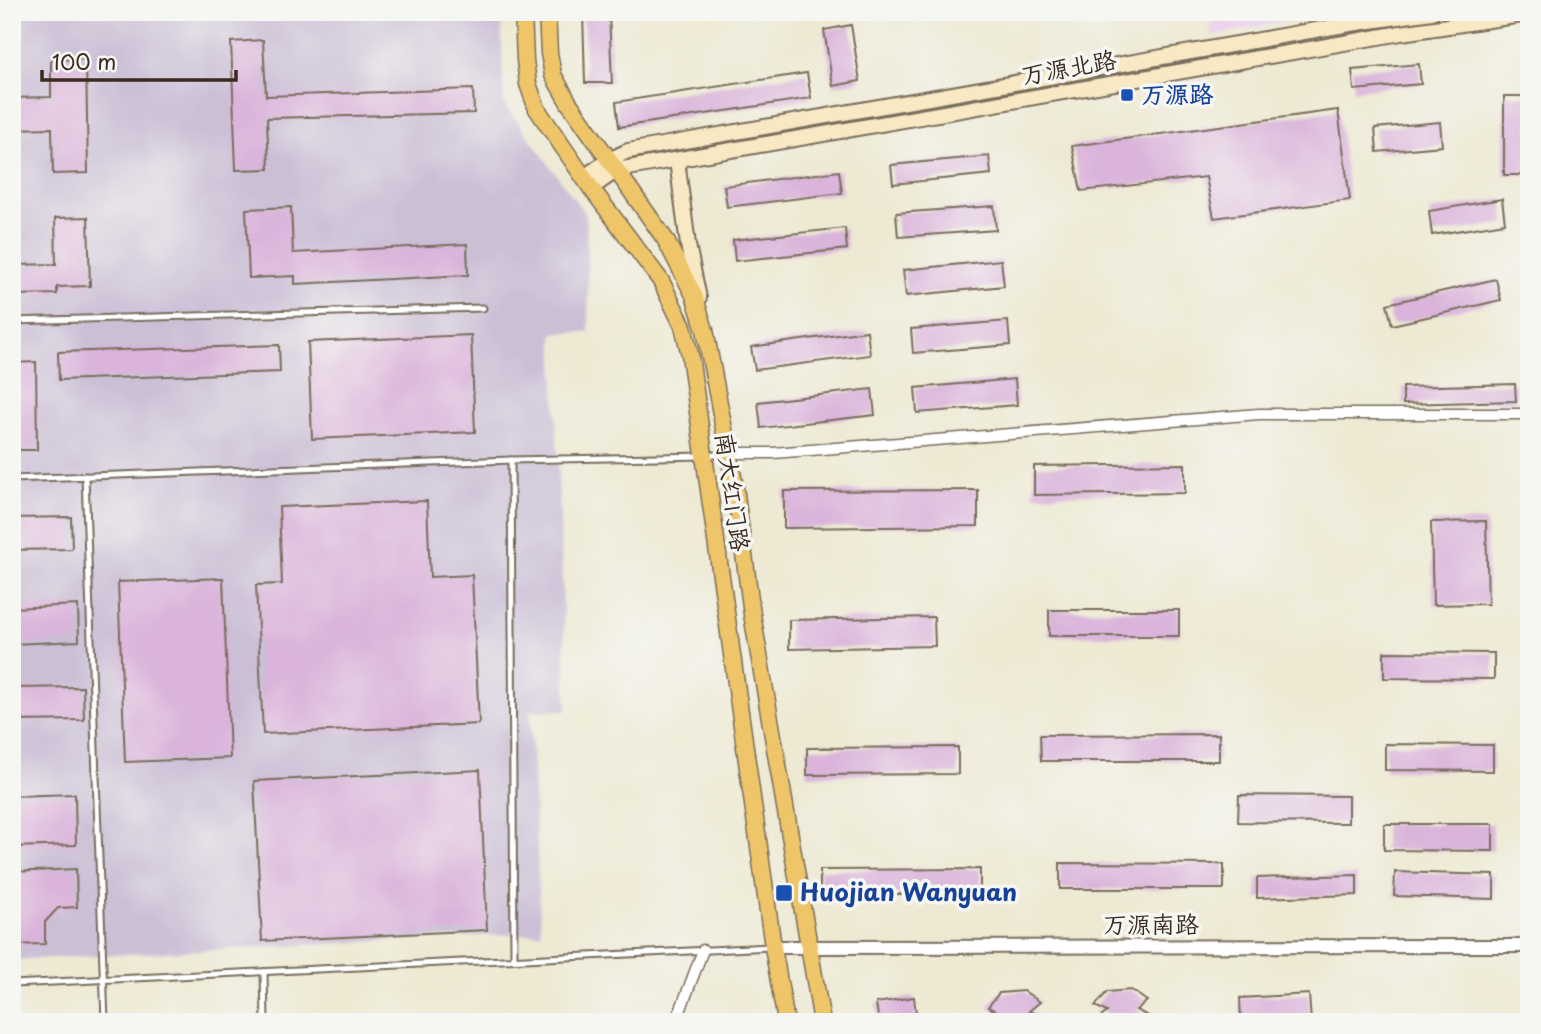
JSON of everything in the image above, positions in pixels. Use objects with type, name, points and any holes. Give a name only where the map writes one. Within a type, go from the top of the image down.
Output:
[{"type":"highway","name":"南大红门路","points":[[523,12],[528,84],[537,109],[661,281],[684,326],[786,1022]]},
{"type":"highway","name":"南大红门路","points":[[547,12],[553,75],[569,103],[665,239],[686,278],[705,330],[737,501],[752,614],[807,947]]},
{"type":"highway","points":[[807,947],[822,1022]]},
{"type":"main road","name":"万源北路","points":[[613,165],[628,151],[1432,12]]},
{"type":"main road","name":"万源北路","points":[[613,165],[677,160],[1388,35],[1529,14]]},
{"type":"main road","points":[[677,160],[688,245],[705,330]]},
{"type":"main road","points":[[588,183],[613,165]]},
{"type":"street","points":[[728,453],[773,453],[1259,414],[1529,414]]},
{"type":"street","name":"万源南路","points":[[773,947],[1529,946]]},
{"type":"street","points":[[676,1022],[703,950]]},
{"type":"lane","points":[[12,321],[483,308]]},
{"type":"lane","points":[[12,479],[511,460],[705,456],[728,453]]},
{"type":"lane","points":[[511,460],[513,959]]},
{"type":"lane","points":[[85,476],[105,1022]]},
{"type":"lane","points":[[12,984],[773,947]]},
{"type":"lane","points":[[264,972],[265,1022]]},
{"type":"shaded area","points":[[12,12],[501,12],[504,103],[586,215],[589,332],[553,333],[567,710],[530,711],[541,933],[12,960]]},
{"type":"shaded area","points":[[1210,12],[1336,12],[1211,36]]},
{"type":"building","points":[[583,12],[609,12],[612,83],[585,83]]},
{"type":"building","points":[[851,25],[860,81],[833,86],[824,30]]},
{"type":"building","points":[[263,40],[266,96],[473,89],[474,113],[267,118],[269,169],[236,170],[231,42]]},
{"type":"building","points":[[86,59],[88,173],[53,174],[52,128],[12,129],[12,98],[51,97],[51,60]]},
{"type":"building","points":[[1419,64],[1421,84],[1354,90],[1352,70]]},
{"type":"building","points":[[807,73],[811,98],[619,127],[616,102]]},
{"type":"building","points":[[1504,96],[1529,96],[1529,175],[1504,175]]},
{"type":"building","points":[[1338,110],[1350,200],[1214,218],[1206,177],[1081,191],[1072,146]]},
{"type":"building","points":[[1440,122],[1442,146],[1377,152],[1375,128]]},
{"type":"building","points":[[989,156],[991,174],[893,184],[891,165]]},
{"type":"building","points":[[839,171],[842,193],[727,207],[724,186]]},
{"type":"building","points":[[1502,199],[1505,223],[1432,235],[1429,211]]},
{"type":"building","points":[[994,206],[996,230],[898,237],[896,213]]},
{"type":"building","points":[[291,207],[293,253],[467,244],[468,275],[295,284],[295,276],[249,278],[246,209]]},
{"type":"building","points":[[88,217],[90,286],[57,287],[57,294],[12,295],[12,265],[56,264],[55,218]]},
{"type":"building","points":[[845,228],[847,249],[735,261],[733,240]]},
{"type":"building","points":[[1001,260],[1004,286],[906,296],[903,270]]},
{"type":"building","points":[[1496,279],[1501,300],[1392,325],[1387,304]]},
{"type":"building","points":[[1008,321],[1010,345],[913,353],[911,329]]},
{"type":"building","points":[[867,331],[870,355],[755,370],[751,347]]},
{"type":"building","points":[[471,335],[475,432],[312,439],[308,342]]},
{"type":"building","points":[[279,345],[280,372],[59,380],[58,352]]},
{"type":"building","points":[[36,362],[37,450],[12,450],[12,363]]},
{"type":"building","points":[[1015,379],[1017,405],[917,413],[915,388]]},
{"type":"building","points":[[1515,384],[1516,401],[1403,404],[1403,387]]},
{"type":"building","points":[[872,389],[875,415],[761,428],[758,402]]},
{"type":"building","points":[[1185,464],[1185,493],[1034,495],[1034,466]]},
{"type":"building","points":[[978,490],[978,526],[784,528],[784,491]]},
{"type":"building","points":[[427,501],[430,577],[472,575],[479,724],[263,734],[256,585],[282,584],[279,507]]},
{"type":"building","points":[[71,517],[72,549],[12,550],[12,518]]},
{"type":"building","points":[[1486,521],[1488,604],[1433,605],[1431,522]]},
{"type":"building","points":[[223,578],[230,758],[125,762],[118,582]]},
{"type":"building","points":[[78,605],[79,641],[12,644],[12,608]]},
{"type":"building","points":[[1049,610],[1179,610],[1179,636],[1049,636]]},
{"type":"building","points":[[934,617],[935,646],[789,649],[789,620]]},
{"type":"building","points":[[1384,652],[1494,653],[1494,679],[1384,678]]},
{"type":"building","points":[[83,687],[84,720],[12,721],[12,688]]},
{"type":"building","points":[[1219,734],[1219,761],[1041,761],[1040,735]]},
{"type":"building","points":[[1385,744],[1493,745],[1493,771],[1385,770]]},
{"type":"building","points":[[958,747],[958,774],[807,775],[807,748]]},
{"type":"building","points":[[480,770],[487,930],[262,941],[254,781]]},
{"type":"building","points":[[75,794],[76,845],[12,847],[12,796]]},
{"type":"building","points":[[1239,795],[1348,796],[1348,823],[1238,822]]},
{"type":"building","points":[[1384,824],[1493,824],[1493,851],[1384,850]]},
{"type":"building","points":[[1060,863],[1224,864],[1224,889],[1060,889]]},
{"type":"building","points":[[76,869],[77,907],[58,908],[45,922],[45,944],[12,945],[12,872]]},
{"type":"building","points":[[980,869],[980,893],[820,895],[820,870]]},
{"type":"building","points":[[1395,872],[1494,875],[1494,899],[1394,896]]},
{"type":"building","points":[[1357,875],[1357,895],[1257,898],[1257,878]]},
{"type":"building","points":[[1131,990],[1147,1001],[1136,1010],[1160,1022],[1095,1022],[1107,1012],[1095,1006],[1107,992]]},
{"type":"building","points":[[1024,991],[1040,1002],[1029,1011],[1051,1022],[990,1022],[1000,1013],[988,1007],[999,993]]},
{"type":"building","points":[[1309,994],[1311,1022],[1241,1022],[1240,998]]},
{"type":"building","points":[[914,997],[917,1022],[879,1022],[876,1003]]},
{"type":"place","name":"万源路","points":[[1127,95]]},
{"type":"place","name":"Huojian Wanyuan","points":[[784,893]]}]
